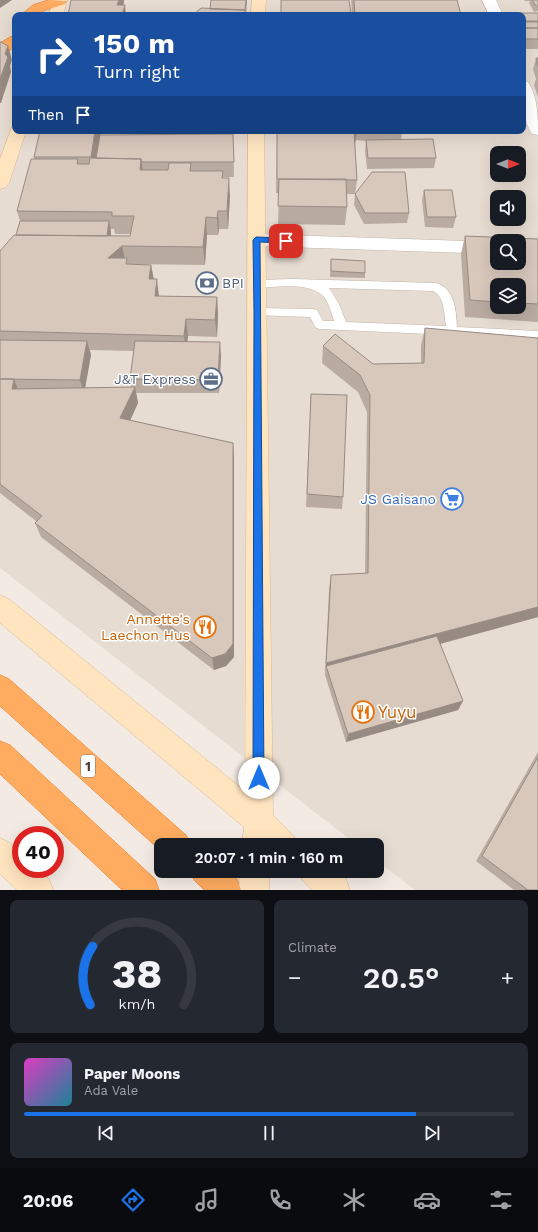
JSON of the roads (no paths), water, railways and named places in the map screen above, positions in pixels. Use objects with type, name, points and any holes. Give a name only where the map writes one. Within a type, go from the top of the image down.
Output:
[{"type":"highway","points":[[32,12],[38,8],[60,0]]},
{"type":"highway","points":[[49,12],[60,0]]},
{"type":"highway","points":[[0,50],[12,42]]},
{"type":"highway","name":"1","points":[[0,688],[168,838]]},
{"type":"highway","points":[[0,755],[144,890]]},
{"type":"highway","points":[[213,878],[226,890]]},
{"type":"street","points":[[57,12],[60,0]]},
{"type":"street","points":[[258,12],[259,0]]},
{"type":"street","points":[[489,0],[495,12]]},
{"type":"street","points":[[526,94],[538,130]]},
{"type":"street","points":[[0,183],[17,134]]},
{"type":"street","points":[[256,134],[258,312],[258,833]]},
{"type":"street","points":[[256,240],[490,248]]},
{"type":"street","points":[[0,607],[258,833],[268,838]]},
{"type":"street","points":[[0,853],[38,890]]},
{"type":"street","points":[[254,890],[255,878]]},
{"type":"street","points":[[321,878],[335,890]]},
{"type":"lane","points":[[257,284],[420,286],[438,288],[445,295],[449,306],[452,331]]},
{"type":"lane","points":[[311,284],[326,292],[333,303],[342,326]]},
{"type":"lane","points":[[258,312],[313,313],[320,325],[538,335]]},
{"type":"place","name":"BPI","points":[[207,283]]},
{"type":"place","name":"J&T Express","points":[[211,379]]},
{"type":"place","name":"JS Gaisano","points":[[452,499]]},
{"type":"place","name":"Annette's Laechon Hus","points":[[205,627]]},
{"type":"place","name":"Yuyu","points":[[363,712]]}]
